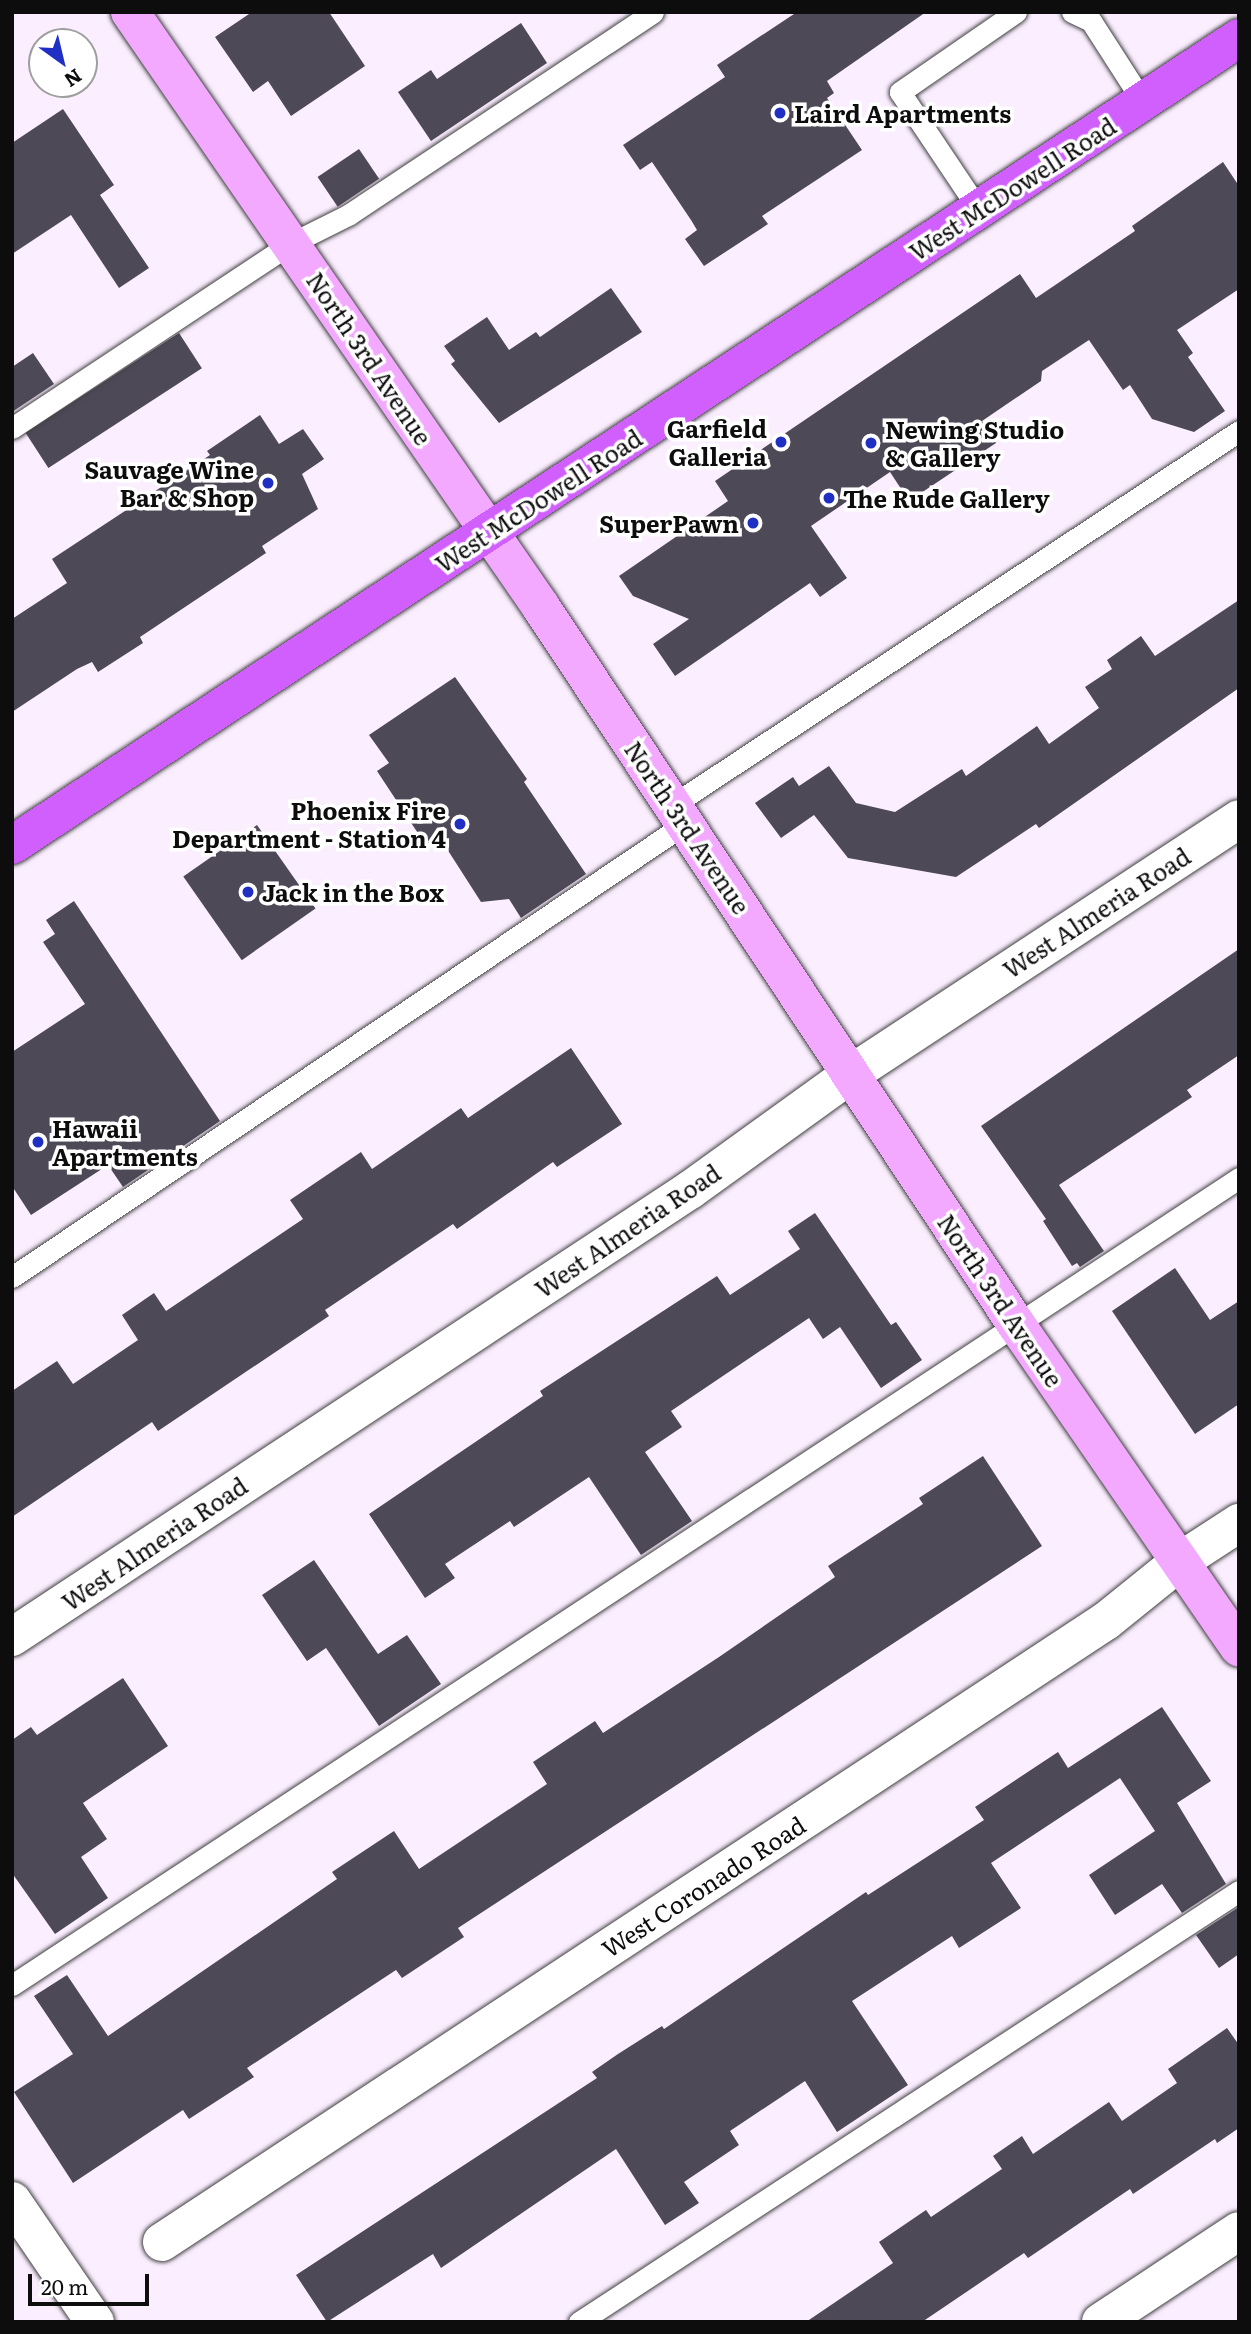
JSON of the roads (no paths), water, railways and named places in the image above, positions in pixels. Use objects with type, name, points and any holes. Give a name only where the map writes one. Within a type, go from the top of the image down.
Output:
[{"type":"main road","name":"West McDowell Road","points":[[12,845],[1239,38]]},
{"type":"street","name":"North 3rd Avenue","points":[[130,12],[292,243],[680,813],[1016,1324],[1239,1647]]},
{"type":"street","name":"West Almeria Road","points":[[12,1637],[691,1190],[851,1074],[1239,819]]},
{"type":"street","name":"West Coronado Road","points":[[162,2242],[1106,1621],[1179,1562],[1239,1522]]},
{"type":"street","points":[[12,2201],[95,2322]]},
{"type":"street","points":[[1101,2322],[1239,2231]]},
{"type":"lane","points":[[12,428],[292,243],[348,215],[653,12]]},
{"type":"lane","points":[[979,210],[900,92],[1016,12]]},
{"type":"lane","points":[[1072,12],[1091,21],[1143,102]]},
{"type":"lane","points":[[12,1277],[680,813],[1239,431]]},
{"type":"lane","points":[[12,1985],[1239,1178]]},
{"type":"lane","points":[[579,2322],[1239,1891]]},
{"type":"place","name":"Laird Apartments","points":[[780,113]]},
{"type":"place","name":"Garfield Galleria","points":[[781,442]]},
{"type":"place","name":"Newing Studio & Gallery","points":[[871,443]]},
{"type":"place","name":"Sauvage Wine Bar & Shop","points":[[268,483]]},
{"type":"place","name":"The Rude Gallery","points":[[829,498]]},
{"type":"place","name":"SuperPawn","points":[[753,523]]},
{"type":"place","name":"Phoenix Fire Department - Station 4","points":[[460,824]]},
{"type":"place","name":"Jack in the Box","points":[[248,892]]},
{"type":"place","name":"Hawaii Apartments","points":[[38,1142]]}]
